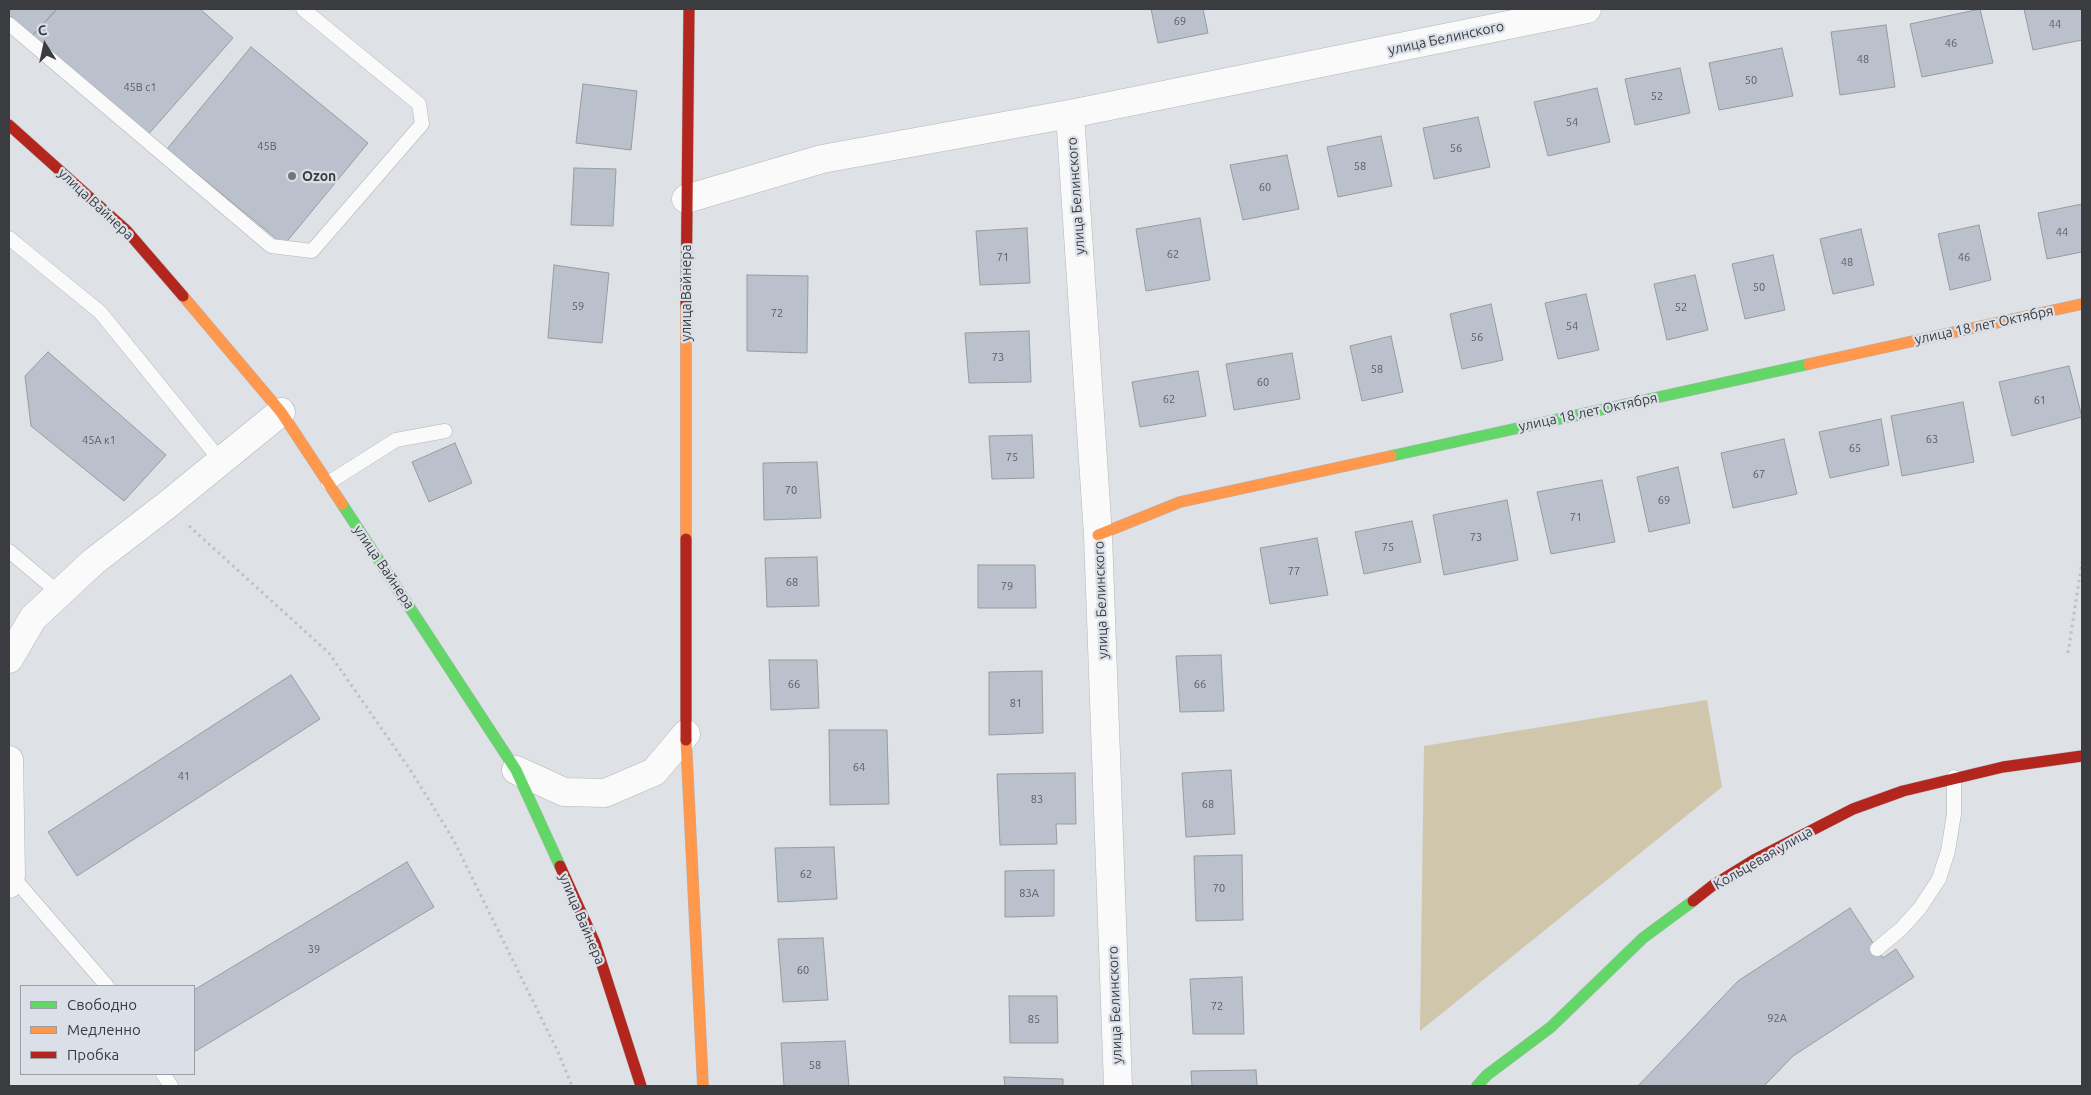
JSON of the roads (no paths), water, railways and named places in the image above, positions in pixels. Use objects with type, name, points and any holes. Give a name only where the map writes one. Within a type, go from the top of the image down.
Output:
[{"type":"street","name":"улица Вайнера","points":[[689,9],[686,199],[686,734],[703,1086]]},
{"type":"street","name":"улица Белинского","points":[[686,199],[822,159],[1070,114],[1587,9]]},
{"type":"street","name":"улица Белинского","points":[[1070,114],[1098,535],[1118,1086]]},
{"type":"street","name":"улица Вайнера","points":[[9,125],[126,230],[281,412],[328,483],[516,770],[595,943],[642,1086]]},
{"type":"street","name":"улица 18 лет Октября","points":[[1098,535],[1180,502],[2082,304]]},
{"type":"street","points":[[9,659],[33,618],[93,562],[167,505],[281,412]]},
{"type":"street","points":[[516,770],[564,792],[605,793],[654,772],[686,734]]},
{"type":"street","name":"Кольцевая улица","points":[[1477,1086],[1487,1075],[1551,1026],[1643,938],[1712,886],[1754,860],[1853,809],[1903,790],[2003,767],[2082,756]]},
{"type":"street","points":[[9,760],[10,879]]},
{"type":"lane","points":[[9,24],[271,246],[312,251],[422,124],[419,104],[303,9]]},
{"type":"lane","points":[[9,238],[100,312],[221,461]]},
{"type":"lane","points":[[328,483],[396,440],[445,431]]},
{"type":"lane","points":[[9,551],[59,593]]},
{"type":"lane","points":[[1877,949],[1901,929],[1920,908],[1939,879],[1948,851],[1954,814],[1954,777]]},
{"type":"lane","points":[[10,879],[106,985]]},
{"type":"lane","points":[[164,1075],[171,1086]]},
{"type":"place","name":"Ozon","points":[[292,176]]}]
